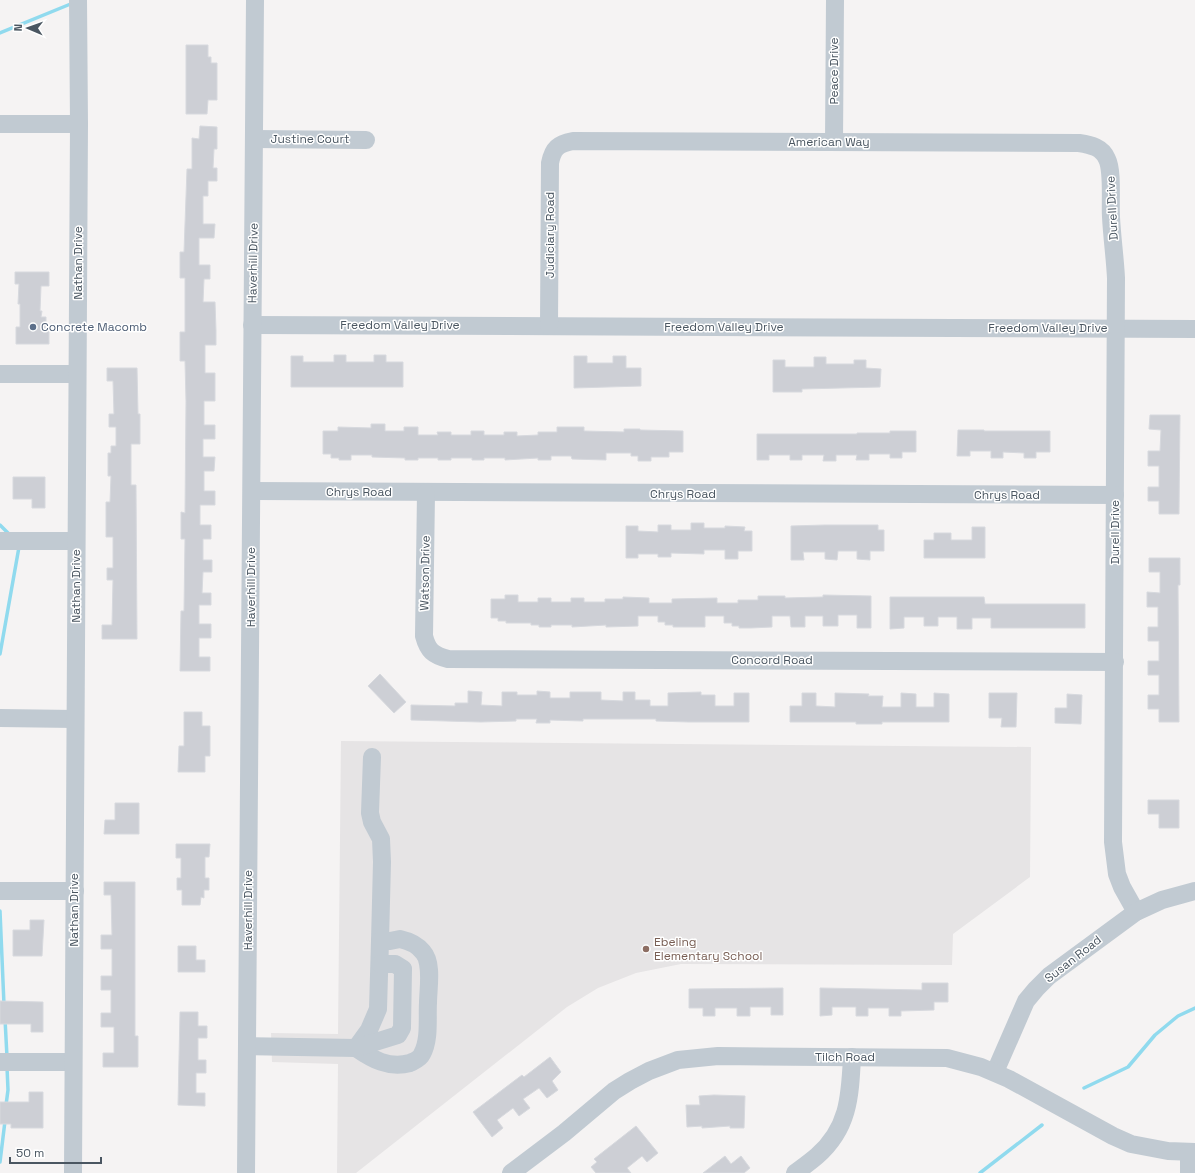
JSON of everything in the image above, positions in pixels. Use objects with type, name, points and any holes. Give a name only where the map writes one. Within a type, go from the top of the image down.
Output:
[{"type":"street","name":"Nathan Drive","points":[[73,1173],[79,124],[78,0]]},
{"type":"street","name":"Haverhill Drive","points":[[246,1173],[255,0]]},
{"type":"street","name":"Peace Drive","points":[[834,142],[835,0]]},
{"type":"street","points":[[0,124],[79,124]]},
{"type":"street","name":"Justine Court","points":[[254,139],[366,140]]},
{"type":"street","name":"American Way","points":[[557,146],[573,141],[1079,143],[1090,145],[1100,150]]},
{"type":"street","name":"Judiciary Road","points":[[549,326],[550,163],[557,146]]},
{"type":"street","name":"Durell Drive","points":[[1100,150],[1107,159],[1110,172],[1111,220],[1116,278],[1113,842],[1114,860],[1117,874],[1122,887],[1136,912]]},
{"type":"street","name":"Freedom Valley Drive","points":[[252,325],[1195,329]]},
{"type":"street","points":[[0,374],[77,374]]},
{"type":"street","name":"Chrys Road","points":[[252,492],[1115,496]]},
{"type":"street","name":"Watson Drive","points":[[426,493],[424,636],[427,645],[432,652]]},
{"type":"street","points":[[0,540],[76,541]]},
{"type":"street","name":"Concord Road","points":[[432,652],[439,657],[448,659],[1115,662]]},
{"type":"street","points":[[0,718],[75,719]]},
{"type":"street","points":[[356,1048],[369,1030],[378,1009],[382,862],[381,839],[372,822],[370,813],[372,757]]},
{"type":"street","points":[[0,891],[75,892]]},
{"type":"street","name":"Susan Road","points":[[995,1072],[1026,1001],[1049,976],[1136,912],[1162,900],[1195,891]]},
{"type":"street","points":[[356,1048],[379,1061],[392,1065],[404,1065],[415,1061],[422,1055],[426,1040],[429,964],[424,952],[413,943],[400,938],[390,941],[380,941]]},
{"type":"street","points":[[247,1046],[356,1048],[398,1035],[402,1028],[403,968],[395,964],[380,964]]},
{"type":"street","name":"Tilch Road","points":[[511,1173],[564,1133],[614,1091],[630,1081],[662,1065],[678,1060],[718,1056],[946,1058],[966,1062],[995,1072],[1113,1136],[1131,1144],[1162,1150],[1192,1152]]},
{"type":"street","points":[[795,1173],[818,1155],[831,1141],[839,1127],[846,1112],[850,1096],[852,1057]]},
{"type":"street","points":[[0,1062],[73,1062]]},
{"type":"street","points":[[1189,1173],[1192,1152]]},
{"type":"shaded area","name":"Ebeling Elementary School","points":[[341,741],[1031,747],[1030,877],[953,934],[952,965],[681,964],[636,973],[598,988],[567,1007],[356,1173],[337,1173],[338,1064],[272,1062],[271,1033],[338,1034]]},
{"type":"building","points":[[186,45],[208,45],[208,57],[211,57],[211,63],[217,63],[217,100],[208,100],[207,114],[186,114]]},
{"type":"building","points":[[200,126],[217,127],[217,149],[214,149],[213,168],[217,168],[217,181],[208,181],[208,196],[203,196],[203,224],[215,224],[214,238],[199,238],[199,265],[210,265],[210,279],[204,279],[203,302],[215,302],[216,331],[216,345],[205,345],[205,373],[215,373],[215,401],[204,401],[204,425],[215,425],[215,439],[203,439],[203,457],[215,457],[214,471],[204,471],[204,491],[215,491],[215,505],[200,505],[200,525],[211,525],[211,539],[203,539],[203,560],[212,560],[212,572],[203,572],[202,593],[211,593],[211,605],[199,605],[199,624],[211,624],[211,638],[199,638],[199,657],[210,657],[210,671],[180,671],[181,611],[184,611],[185,539],[181,539],[181,512],[185,513],[186,401],[185,361],[180,361],[180,332],[185,332],[185,278],[180,278],[180,252],[184,252],[187,169],[192,169],[192,138],[199,139]]},
{"type":"building","points":[[15,272],[49,272],[49,286],[41,286],[40,311],[42,311],[41,317],[46,317],[46,329],[49,329],[49,344],[16,344],[16,327],[20,327],[20,304],[18,304],[19,284],[15,284]]},
{"type":"building","points":[[334,355],[346,355],[346,362],[374,362],[374,355],[386,355],[386,362],[403,362],[403,387],[291,387],[291,356],[303,356],[303,362],[334,362]]},
{"type":"building","points":[[574,356],[587,356],[587,363],[613,363],[613,356],[626,356],[626,368],[641,368],[641,386],[574,388]]},
{"type":"building","points":[[814,357],[826,357],[826,364],[854,364],[854,360],[866,360],[866,368],[881,369],[880,387],[802,389],[802,392],[773,392],[773,360],[785,360],[785,367],[814,367]]},
{"type":"building","points":[[107,368],[137,368],[140,444],[131,444],[131,485],[136,485],[137,639],[102,639],[102,625],[112,625],[113,580],[107,580],[107,568],[113,568],[113,537],[106,537],[106,502],[110,502],[111,476],[108,476],[108,453],[111,453],[111,446],[116,446],[116,427],[109,427],[109,414],[114,414],[113,381],[107,381]]},
{"type":"building","points":[[1150,415],[1180,415],[1179,514],[1159,514],[1159,501],[1148,501],[1148,487],[1159,487],[1159,466],[1148,466],[1148,451],[1160,451],[1161,430],[1149,429]]},
{"type":"building","points":[[371,424],[385,424],[385,431],[404,431],[404,427],[418,427],[418,435],[438,435],[437,432],[451,432],[451,435],[471,435],[471,431],[484,431],[484,435],[504,435],[504,432],[517,432],[517,436],[538,435],[538,432],[557,432],[557,427],[584,427],[584,431],[624,432],[624,429],[640,429],[683,431],[683,452],[669,452],[669,457],[651,457],[651,461],[638,461],[638,456],[631,456],[631,453],[606,453],[606,460],[572,459],[571,456],[551,456],[551,460],[538,460],[538,458],[505,460],[505,458],[484,458],[484,460],[472,460],[472,458],[451,458],[451,460],[438,460],[438,458],[418,458],[418,460],[405,460],[405,458],[351,455],[351,460],[339,460],[339,458],[331,458],[331,454],[323,454],[323,431],[338,431],[338,427],[371,428]]},
{"type":"building","points":[[958,430],[1050,431],[1050,452],[1036,452],[1036,458],[1024,458],[1024,453],[1003,452],[1003,458],[991,458],[991,451],[970,451],[970,456],[957,456]]},
{"type":"building","points":[[890,431],[916,431],[916,452],[902,452],[902,458],[890,458],[890,454],[869,454],[869,460],[856,460],[857,455],[836,455],[836,461],[823,461],[824,455],[802,455],[802,460],[790,460],[790,455],[769,455],[769,460],[757,460],[757,434],[857,434],[890,433]]},
{"type":"building","points":[[13,477],[45,477],[45,508],[32,508],[32,499],[13,499]]},
{"type":"building","points":[[691,523],[704,523],[704,528],[725,528],[725,526],[745,527],[744,531],[752,531],[752,551],[738,551],[738,559],[725,559],[725,550],[704,550],[704,554],[671,553],[671,557],[658,557],[658,554],[638,554],[638,558],[626,558],[626,526],[638,526],[638,531],[658,532],[658,525],[671,525],[671,530],[691,530]]},
{"type":"building","points":[[878,525],[878,530],[884,530],[884,551],[870,551],[870,560],[857,559],[857,551],[838,551],[837,560],[825,559],[825,552],[803,552],[804,560],[791,560],[791,526]]},
{"type":"building","points":[[972,527],[985,527],[985,558],[924,558],[924,540],[934,540],[934,533],[951,533],[951,540],[972,540]]},
{"type":"building","points":[[1149,558],[1180,558],[1180,585],[1178,585],[1179,722],[1159,722],[1159,709],[1148,709],[1148,695],[1159,695],[1159,675],[1148,675],[1148,661],[1159,661],[1159,641],[1148,641],[1148,627],[1158,627],[1158,607],[1147,607],[1147,592],[1160,593],[1160,572],[1149,572]]},
{"type":"building","points":[[505,595],[518,595],[518,602],[538,602],[538,598],[551,598],[551,602],[571,602],[571,598],[584,598],[584,602],[605,602],[605,599],[623,599],[623,597],[649,598],[649,603],[672,603],[672,599],[717,598],[717,603],[738,603],[738,600],[758,600],[758,596],[785,596],[785,598],[823,597],[823,595],[871,596],[871,628],[857,628],[857,615],[838,615],[838,626],[823,626],[823,616],[805,616],[805,627],[791,627],[790,616],[772,616],[772,627],[739,628],[739,626],[732,626],[732,623],[724,623],[724,616],[705,616],[705,627],[673,627],[673,625],[665,625],[665,622],[658,622],[658,616],[638,616],[638,626],[606,627],[606,625],[572,627],[572,625],[551,625],[551,627],[539,627],[539,625],[531,625],[531,623],[506,623],[506,621],[498,621],[498,618],[491,618],[491,599],[505,599]]},
{"type":"building","points":[[890,597],[984,597],[985,604],[1085,604],[1085,628],[991,628],[991,618],[972,618],[972,629],[957,629],[957,617],[938,617],[938,626],[924,626],[924,617],[904,617],[904,628],[890,629]]},
{"type":"building","points":[[380,674],[406,702],[394,713],[368,686]]},
{"type":"building","points":[[468,691],[482,692],[481,705],[502,706],[502,692],[517,692],[517,695],[537,695],[537,691],[550,692],[550,698],[570,698],[570,692],[601,692],[601,700],[623,701],[623,692],[635,692],[635,700],[650,700],[650,706],[668,706],[668,693],[701,692],[701,695],[715,695],[715,706],[734,706],[734,693],[749,693],[749,722],[656,721],[656,719],[583,719],[583,721],[550,720],[550,723],[536,723],[537,719],[481,722],[411,720],[411,705],[455,706],[455,703],[468,703]]},
{"type":"building","points":[[802,693],[816,693],[816,706],[835,707],[835,693],[883,696],[882,707],[901,707],[901,693],[916,694],[916,707],[934,707],[934,693],[949,694],[949,722],[882,722],[882,724],[856,724],[856,722],[790,722],[790,706],[802,706]]},
{"type":"building","points":[[989,693],[1017,693],[1016,727],[1001,727],[1002,718],[989,718]]},
{"type":"building","points":[[1067,694],[1082,695],[1081,724],[1055,723],[1055,708],[1067,708]]},
{"type":"building","points":[[184,712],[202,712],[202,726],[210,726],[210,756],[205,756],[205,772],[178,772],[179,746],[184,746]]},
{"type":"building","points":[[1148,800],[1179,800],[1179,828],[1159,828],[1159,814],[1148,814]]},
{"type":"building","points":[[115,803],[139,803],[139,834],[104,834],[105,820],[115,820]]},
{"type":"building","points":[[176,844],[210,844],[209,857],[205,857],[205,878],[209,878],[209,890],[204,890],[204,898],[201,897],[200,905],[182,905],[182,890],[177,890],[177,878],[181,878],[181,858],[176,858]]},
{"type":"building","points":[[104,882],[135,882],[135,1036],[138,1036],[138,1067],[103,1067],[103,1053],[114,1053],[114,1027],[101,1027],[101,1013],[111,1013],[111,990],[101,990],[101,976],[112,976],[112,949],[101,949],[101,935],[112,935],[111,895],[104,895]]},
{"type":"building","points":[[30,920],[44,920],[42,956],[13,956],[13,930],[30,930]]},
{"type":"building","points":[[178,946],[196,946],[196,960],[205,960],[205,972],[178,972]]},
{"type":"building","points":[[922,983],[948,983],[948,1002],[934,1002],[934,1010],[901,1011],[901,1016],[889,1016],[889,1008],[868,1008],[868,1016],[856,1016],[856,1007],[832,1007],[832,1015],[820,1016],[820,988],[922,990]]},
{"type":"building","points":[[783,988],[783,1015],[771,1015],[771,1007],[750,1007],[750,1016],[737,1016],[737,1008],[715,1008],[715,1016],[703,1016],[703,1008],[689,1008],[689,989]]},
{"type":"building","points":[[0,1001],[43,1002],[43,1032],[31,1032],[31,1024],[0,1024]]},
{"type":"building","points":[[180,1012],[198,1012],[198,1026],[207,1026],[207,1038],[198,1038],[198,1060],[206,1060],[206,1073],[196,1073],[196,1093],[205,1093],[205,1106],[178,1105]]},
{"type":"building","points":[[550,1057],[561,1072],[552,1081],[558,1090],[547,1098],[539,1088],[523,1099],[530,1108],[519,1116],[513,1108],[497,1120],[503,1128],[492,1137],[473,1112],[522,1075],[524,1077]]},
{"type":"building","points":[[29,1092],[43,1092],[43,1128],[11,1128],[11,1124],[0,1124],[0,1102],[29,1102]]},
{"type":"building","points":[[699,1096],[745,1096],[744,1128],[730,1128],[730,1126],[702,1128],[702,1126],[687,1127],[686,1105],[700,1105]]},
{"type":"building","points":[[636,1126],[658,1153],[647,1162],[642,1156],[627,1168],[631,1173],[596,1173],[591,1167],[597,1162],[594,1159]]},
{"type":"building","points":[[725,1156],[731,1164],[741,1156],[750,1168],[744,1173],[703,1173]]},
{"type":"waterway","points":[[0,33],[73,3]]},
{"type":"waterway","points":[[0,525],[10,535]]},
{"type":"waterway","points":[[0,654],[19,547]]},
{"type":"waterway","points":[[0,911],[4,1005]]},
{"type":"waterway","points":[[1084,1088],[1128,1067],[1155,1035],[1178,1016],[1195,1008]]},
{"type":"waterway","points":[[5,1019],[7,1057]]},
{"type":"waterway","points":[[6,1105],[8,1090],[7,1067]]},
{"type":"waterway","points":[[0,1162],[5,1121]]},
{"type":"waterway","points":[[980,1173],[1042,1125]]},
{"type":"place","name":"Concrete Macomb","points":[[33,327]]},
{"type":"place","name":"Ebeling Elementary School","points":[[646,949]]}]
